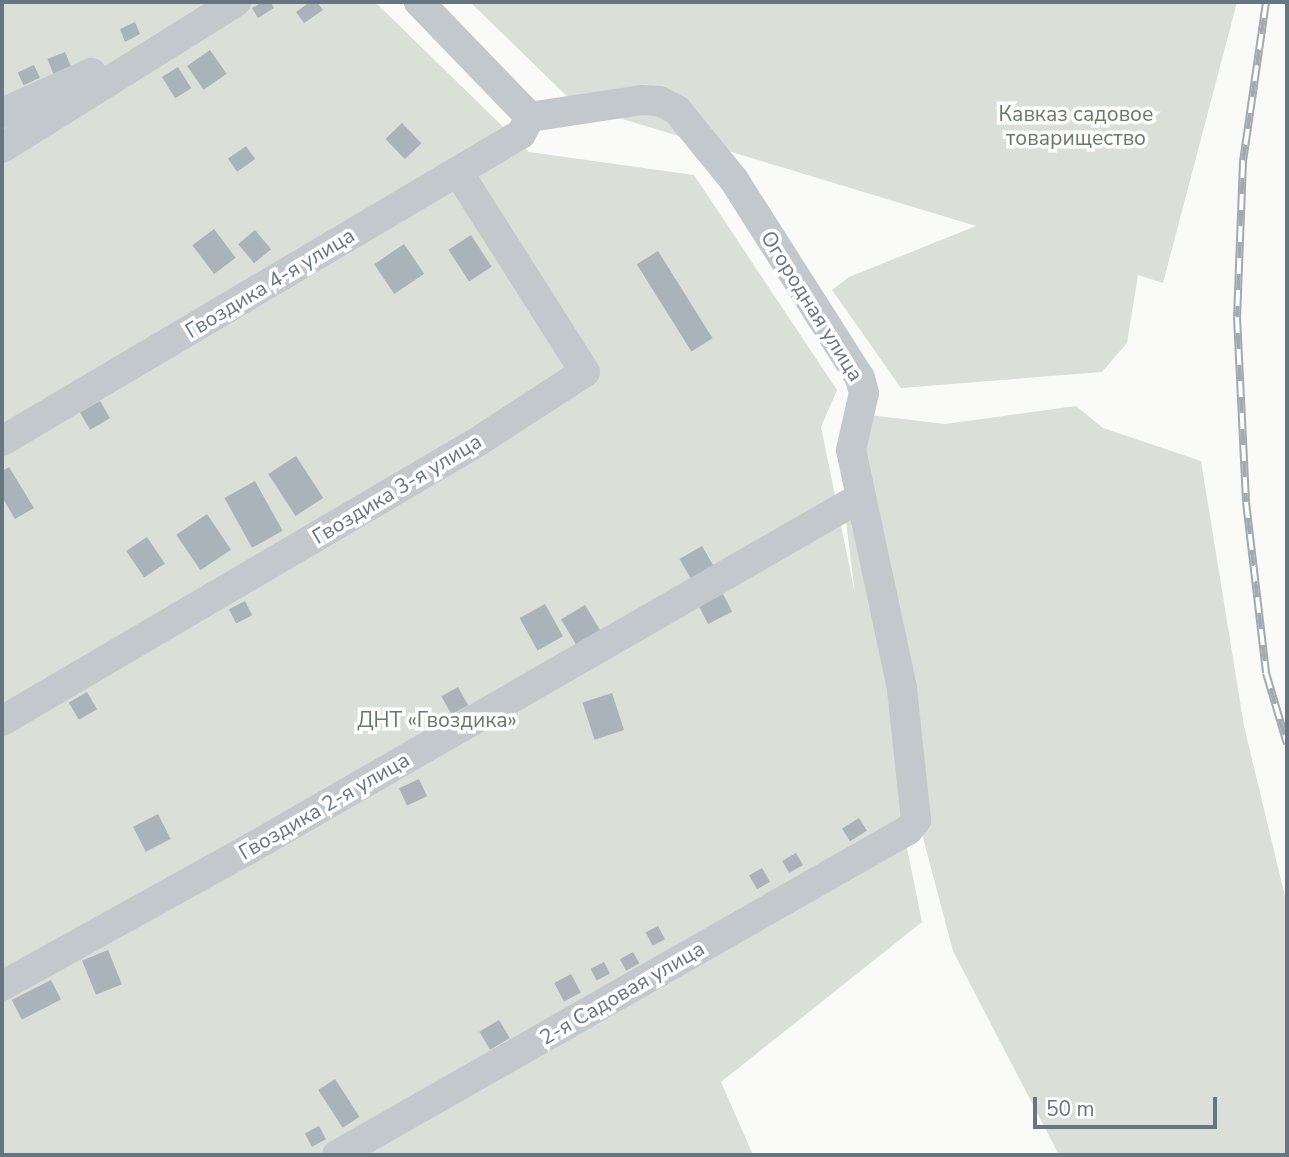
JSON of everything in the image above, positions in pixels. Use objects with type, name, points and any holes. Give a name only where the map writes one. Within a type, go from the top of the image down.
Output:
[{"type":"street","points":[[2,148],[191,27],[236,2]]},
{"type":"street","points":[[419,2],[530,117]]},
{"type":"street","points":[[2,113],[191,27]]},
{"type":"street","name":"Огородная улица","points":[[530,117],[659,101],[691,122],[734,180],[860,378],[864,393],[851,436],[861,497],[902,688],[917,805],[916,820],[908,830]]},
{"type":"street","name":"Гвоздика 4-я улица","points":[[2,441],[521,134],[530,117]]},
{"type":"street","name":"Гвоздика 3-я улица","points":[[2,722],[462,451],[585,372],[458,172]]},
{"type":"street","name":"Гвоздика 2-я улица","points":[[2,986],[256,845],[861,497]]},
{"type":"street","name":"2-я Садовая улица","points":[[337,1155],[908,830]]},
{"type":"green space","name":"ДНТ «Гвоздика»","points":[[2,2],[375,2],[529,152],[694,175],[837,390],[821,427],[855,594],[845,513],[869,415],[945,424],[1076,406],[1103,428],[1201,461],[1244,726],[1287,905],[1287,1155],[1059,1155],[953,951],[921,830],[902,824],[922,922],[721,1082],[753,1155],[2,1155]]},
{"type":"green space","name":"Кавказ садовое товарищество","points":[[470,2],[1237,2],[1163,283],[1138,275],[1127,343],[1102,372],[901,388],[832,290],[849,277],[976,226],[576,105]]},
{"type":"building","points":[[263,2],[271,2],[274,8],[258,18],[252,8]]},
{"type":"building","points":[[310,2],[317,2],[323,10],[304,23],[296,12]]},
{"type":"building","points":[[135,22],[140,34],[125,42],[120,29]]},
{"type":"building","points":[[210,50],[227,74],[204,90],[187,66]]},
{"type":"building","points":[[65,52],[71,67],[53,74],[47,59]]},
{"type":"building","points":[[34,65],[40,78],[24,85],[18,73]]},
{"type":"building","points":[[178,67],[191,88],[175,98],[162,77]]},
{"type":"building","points":[[402,123],[421,143],[405,159],[385,139]]},
{"type":"building","points":[[246,146],[255,159],[237,172],[228,159]]},
{"type":"building","points":[[214,229],[236,258],[214,274],[192,245]]},
{"type":"building","points":[[255,230],[271,249],[254,263],[238,244]]},
{"type":"building","points":[[471,235],[492,267],[469,282],[448,250]]},
{"type":"building","points":[[404,244],[424,274],[394,294],[374,264]]},
{"type":"building","points":[[658,251],[713,338],[691,352],[637,264]]},
{"type":"building","points":[[100,401],[110,418],[90,430],[80,412]]},
{"type":"building","points":[[296,456],[323,498],[296,516],[268,474]]},
{"type":"building","points":[[9,467],[34,508],[15,519],[2,497],[2,471]]},
{"type":"building","points":[[255,481],[283,531],[252,548],[224,498]]},
{"type":"building","points":[[207,514],[231,550],[200,570],[176,535]]},
{"type":"building","points":[[147,537],[165,564],[144,578],[126,551]]},
{"type":"building","points":[[702,546],[714,567],[691,580],[679,559]]},
{"type":"building","points":[[723,594],[732,612],[708,624],[699,606]]},
{"type":"building","points":[[245,601],[252,615],[236,623],[229,609]]},
{"type":"building","points":[[545,604],[563,636],[538,650],[520,618]]},
{"type":"building","points":[[585,605],[600,630],[576,644],[561,619]]},
{"type":"building","points":[[458,687],[468,705],[452,715],[441,696]]},
{"type":"building","points":[[87,692],[97,709],[79,720],[69,702]]},
{"type":"building","points":[[612,693],[624,730],[595,740],[583,703]]},
{"type":"building","points":[[419,779],[427,796],[407,806],[399,788]]},
{"type":"building","points":[[158,814],[171,839],[146,852],[133,827]]},
{"type":"building","points":[[859,818],[867,831],[850,841],[842,829]]},
{"type":"building","points":[[796,853],[803,865],[789,873],[782,861]]},
{"type":"building","points":[[762,868],[770,882],[757,889],[749,876]]},
{"type":"building","points":[[658,926],[665,939],[653,946],[646,933]]},
{"type":"building","points":[[108,950],[122,984],[96,995],[82,960]]},
{"type":"building","points":[[633,952],[639,963],[626,971],[620,959]]},
{"type":"building","points":[[604,962],[610,974],[597,980],[591,969]]},
{"type":"building","points":[[571,974],[581,993],[564,1001],[554,983]]},
{"type":"building","points":[[51,980],[61,1000],[22,1020],[12,1000]]},
{"type":"building","points":[[499,1020],[510,1038],[490,1050],[479,1032]]},
{"type":"building","points":[[335,1079],[360,1117],[343,1128],[318,1090]]},
{"type":"building","points":[[319,1126],[326,1139],[312,1147],[305,1134]]},
{"type":"railway","points":[[1266,2],[1243,162],[1237,317],[1246,502],[1266,673],[1287,744]]}]
